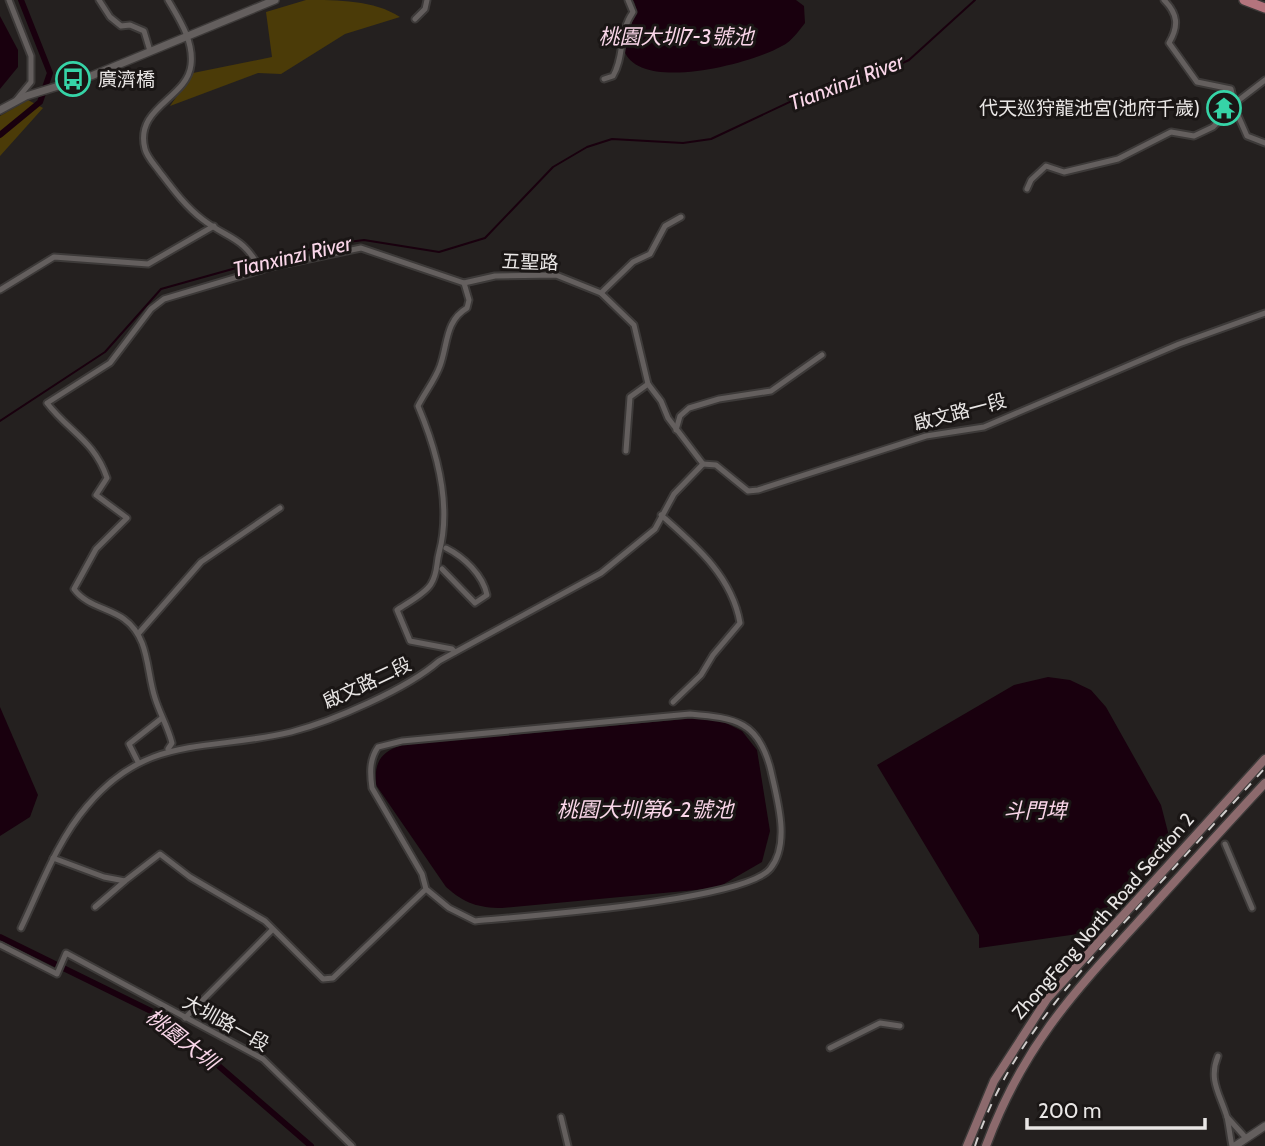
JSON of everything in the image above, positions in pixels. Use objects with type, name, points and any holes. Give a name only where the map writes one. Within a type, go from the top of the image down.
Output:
[{"type":"main road","points":[[1244,0],[1265,8]]},
{"type":"main road","name":"ZhongFeng North Road Section 2","points":[[967,1146],[994,1080],[1047,999],[1265,759]]},
{"type":"main road","name":"ZhongFeng North Road Section 2","points":[[986,1146],[1011,1084],[1046,1028],[1084,981],[1265,783]]},
{"type":"street","points":[[9,0],[32,56],[31,82],[15,102]]},
{"type":"street","points":[[99,0],[110,18],[121,26],[130,25],[144,31],[150,51]]},
{"type":"street","points":[[168,0],[187,35],[191,65],[186,78],[147,121],[141,133],[145,153],[173,190],[203,219],[239,239],[261,269]]},
{"type":"street","points":[[0,110],[26,96],[60,88],[275,0]]},
{"type":"street","points":[[415,19],[425,9],[427,0]]},
{"type":"street","points":[[604,79],[613,76],[620,64],[620,43],[626,22],[633,12],[628,0]]},
{"type":"street","points":[[1164,0],[1176,21],[1176,31],[1169,43],[1197,82],[1231,89],[1247,136],[1265,143]]},
{"type":"street","points":[[1027,189],[1031,180],[1046,166],[1064,172],[1118,159],[1171,132],[1194,136],[1213,127],[1265,80]]},
{"type":"street","points":[[601,293],[633,262],[650,254],[665,226],[681,217]]},
{"type":"street","points":[[0,290],[54,257],[148,264],[176,245],[214,226]]},
{"type":"street","points":[[168,749],[172,743],[162,718],[138,634],[123,618],[80,596],[74,589],[96,549],[127,518],[96,495],[107,478],[103,466],[81,434],[57,416],[47,403],[110,363],[151,309],[164,299],[261,269],[361,248],[464,283],[469,300],[467,307],[453,317],[450,332],[443,345],[442,362],[418,406],[430,435],[441,483],[445,522],[438,556],[439,567],[430,586],[397,610],[410,641],[452,649],[455,652]]},
{"type":"street","name":"五聖路","points":[[464,283],[495,276],[556,275],[601,293],[626,316],[637,332],[648,384],[676,430],[703,464]]},
{"type":"street","name":"啟文路一段","points":[[703,464],[716,465],[748,491],[758,490],[926,436],[984,426],[1179,344],[1265,313]]},
{"type":"street","points":[[676,430],[680,416],[689,408],[719,399],[771,391],[822,355]]},
{"type":"street","points":[[626,451],[630,397],[648,384]]},
{"type":"street","name":"啟文路二段","points":[[21,928],[54,858],[87,805],[110,782],[138,762],[168,749],[228,744],[292,732],[344,714],[422,675],[455,652],[601,573],[655,529],[674,494],[703,464]]},
{"type":"street","points":[[138,634],[201,562],[280,508]]},
{"type":"street","points":[[661,514],[709,560],[732,595],[740,623],[713,654],[701,675],[673,702]]},
{"type":"street","points":[[442,569],[475,603],[487,595],[482,579],[456,553],[446,548]]},
{"type":"street","points":[[690,714],[729,718],[754,731],[766,753],[779,807],[780,849],[770,870],[745,883],[677,897],[475,921],[449,908],[426,889],[422,874],[372,788],[370,772],[378,747],[402,741],[690,714]]},
{"type":"street","points":[[138,762],[129,744],[162,718]]},
{"type":"street","points":[[1225,844],[1252,908]]},
{"type":"street","points":[[94,907],[160,854],[190,877],[265,921],[323,979],[333,978],[373,943],[426,889]]},
{"type":"street","points":[[54,858],[104,877],[125,881]]},
{"type":"street","points":[[185,1018],[272,930]]},
{"type":"street","name":"大圳路一段","points":[[0,945],[57,974],[66,953],[263,1059],[352,1146]]},
{"type":"street","points":[[830,1048],[880,1023],[900,1026]]},
{"type":"street","points":[[1218,1056],[1213,1083],[1227,1117],[1233,1146],[1265,1126]]},
{"type":"street","points":[[561,1117],[568,1146]]},
{"type":"street","points":[[1227,1117],[1246,1138]]},
{"type":"shaded area","points":[[306,0],[367,4],[400,17],[345,34],[281,74],[258,73],[170,106],[193,73],[272,57],[266,12]]},
{"type":"shaded area","points":[[28,100],[43,108],[0,156],[0,116]]},
{"type":"water","name":"桃園大圳7-3號池","points":[[633,0],[796,0],[804,6],[805,23],[787,43],[752,58],[701,70],[675,73],[652,71],[634,63],[624,50],[623,43],[636,13]]},
{"type":"water","points":[[0,16],[18,50],[18,67],[0,89]]},
{"type":"water","name":"斗門埤","points":[[1048,677],[1070,680],[1091,690],[1106,707],[1161,805],[1169,836],[1085,933],[979,948],[979,935],[877,765],[1014,685]]},
{"type":"water","points":[[0,707],[38,795],[30,817],[0,836]]},
{"type":"water","name":"桃園大圳第6-2號池","points":[[696,718],[724,722],[742,731],[757,750],[770,831],[762,862],[717,888],[502,908],[478,906],[465,901],[446,887],[376,785],[376,770],[380,759],[388,751],[402,745]]},
{"type":"waterway","name":"桃園大圳","points":[[0,135],[40,102],[50,73],[21,0]]},
{"type":"waterway","name":"Tianxinzi River","points":[[260,262],[332,244],[364,240],[439,252],[485,238],[553,167],[587,147],[612,139],[683,143],[711,139],[830,83],[877,75],[909,60],[975,0]]},
{"type":"waterway","name":"Tianxinzi River","points":[[0,421],[105,352],[161,289],[254,263]]},
{"type":"waterway","name":"桃園大圳","points":[[0,937],[161,1016],[311,1146]]},
{"type":"railway","points":[[975,1146],[1003,1081],[1062,994],[1265,768]]},
{"type":"place","name":"廣濟橋","points":[[73,79]]},
{"type":"place","name":"代天巡狩龍池宮(池府千歲)","points":[[1224,108]]}]
